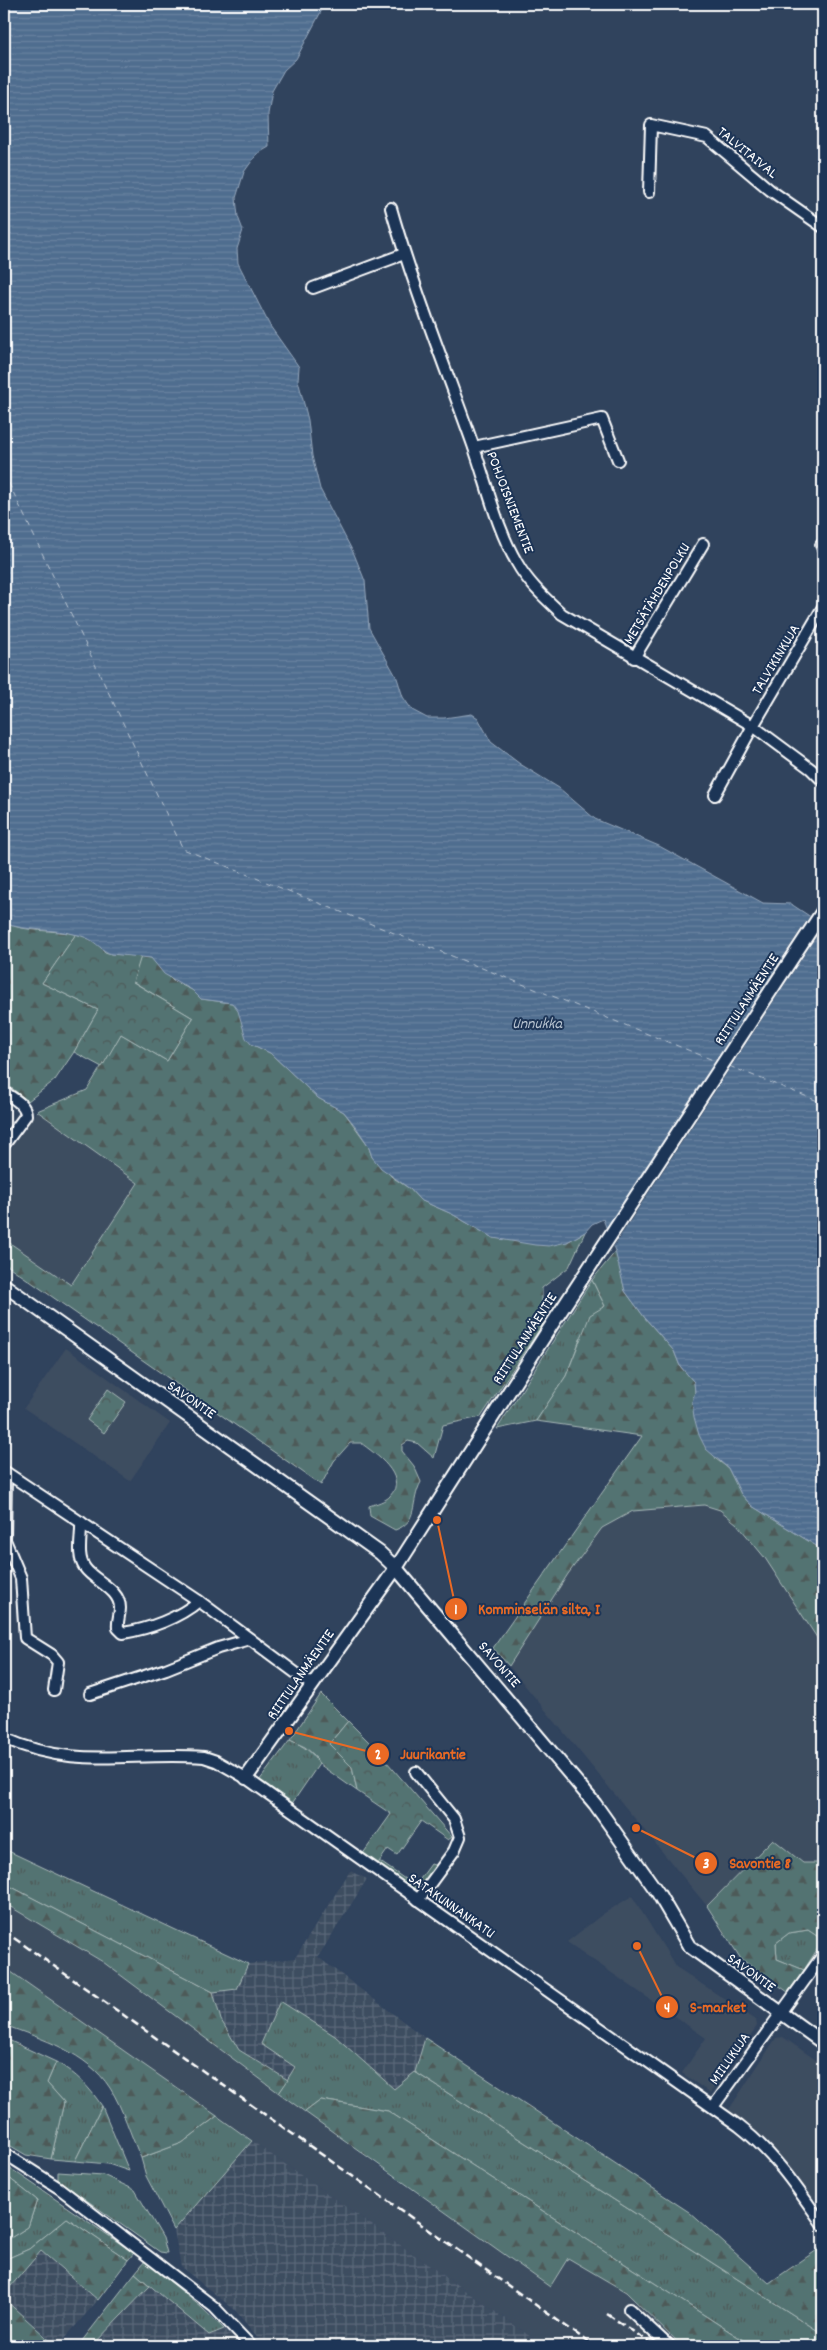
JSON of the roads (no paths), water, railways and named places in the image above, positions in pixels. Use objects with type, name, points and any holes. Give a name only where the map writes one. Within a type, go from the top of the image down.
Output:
[{"type":"street","name":"TALVITAIVAL","points":[[649,192],[651,124],[707,137],[770,190],[823,227]]},
{"type":"street","name":"POHJOISNIEMENTIE","points":[[391,208],[404,254],[502,530],[517,563],[536,590],[562,614],[634,658],[753,726],[811,769],[823,781]]},
{"type":"street","points":[[313,288],[404,254]]},
{"type":"street","points":[[474,447],[602,419],[618,460]]},
{"type":"street","name":"METSÄTÄHDENPOLKU","points":[[634,658],[702,544]]},
{"type":"street","name":"TALVIKINKUJA","points":[[715,795],[823,607]]},
{"type":"street","name":"RIITTULANMÄENTIE","points":[[246,1778],[396,1568],[548,1329],[823,911]]},
{"type":"street","points":[[4,1092],[22,1105],[26,1115],[4,1145]]},
{"type":"street","name":"SAVONTIE","points":[[4,1285],[380,1553],[396,1568],[595,1804],[658,1892],[689,1946],[823,2043]]},
{"type":"street","points":[[5,1472],[199,1601],[312,1685]]},
{"type":"street","points":[[5,1472],[5,1540],[22,1578],[25,1638],[52,1655],[58,1662],[54,1690]]},
{"type":"street","points":[[81,1522],[80,1555],[84,1568],[101,1580],[118,1599],[120,1608],[118,1628],[123,1633],[155,1624],[180,1614],[199,1601]]},
{"type":"street","points":[[90,1694],[166,1670],[218,1648],[250,1639]]},
{"type":"street","name":"SATAKUNNANKATU","points":[[4,1738],[28,1749],[60,1756],[94,1759],[204,1757],[216,1761],[246,1778],[714,2107],[767,2150],[823,2225]]},
{"type":"street","points":[[416,1772],[454,1818],[460,1837],[454,1851],[418,1900]]},
{"type":"street","name":"MIILUKUJA","points":[[714,2107],[823,1955]]},
{"type":"street","points":[[4,2153],[59,2188],[214,2307],[250,2346]]},
{"type":"street","points":[[629,2309],[669,2346]]},
{"type":"water","name":"Unnukka","points":[[4,4],[325,4],[296,59],[284,70],[272,91],[268,114],[269,147],[257,154],[244,172],[236,198],[238,217],[243,230],[237,249],[238,263],[270,326],[299,367],[298,380],[308,420],[312,456],[320,489],[354,554],[365,581],[369,628],[397,678],[403,697],[412,710],[427,718],[444,718],[472,714],[478,718],[491,742],[520,764],[559,788],[595,819],[659,846],[763,903],[791,904],[823,925],[823,1550],[752,1506],[741,1494],[728,1468],[706,1449],[699,1435],[694,1417],[692,1402],[695,1392],[694,1382],[680,1366],[674,1351],[645,1318],[625,1291],[615,1251],[603,1219],[592,1224],[585,1232],[567,1242],[549,1246],[493,1238],[452,1214],[420,1200],[410,1189],[381,1168],[372,1157],[368,1145],[344,1112],[318,1098],[270,1053],[251,1044],[246,1038],[238,1011],[232,1003],[201,999],[192,990],[164,974],[151,958],[111,954],[89,939],[78,935],[60,931],[22,928],[4,923]]},
{"type":"railway","points":[[4,1931],[594,2346]]},
{"type":"railway","points":[[607,2314],[655,2346]]},
{"type":"place","name":"Komminselän silta, I","points":[[437,1520]]},
{"type":"place","name":"Juurikantie","points":[[289,1731]]},
{"type":"place","name":"Savontie 8","points":[[636,1828]]},
{"type":"place","name":"S-market","points":[[637,1946]]}]
